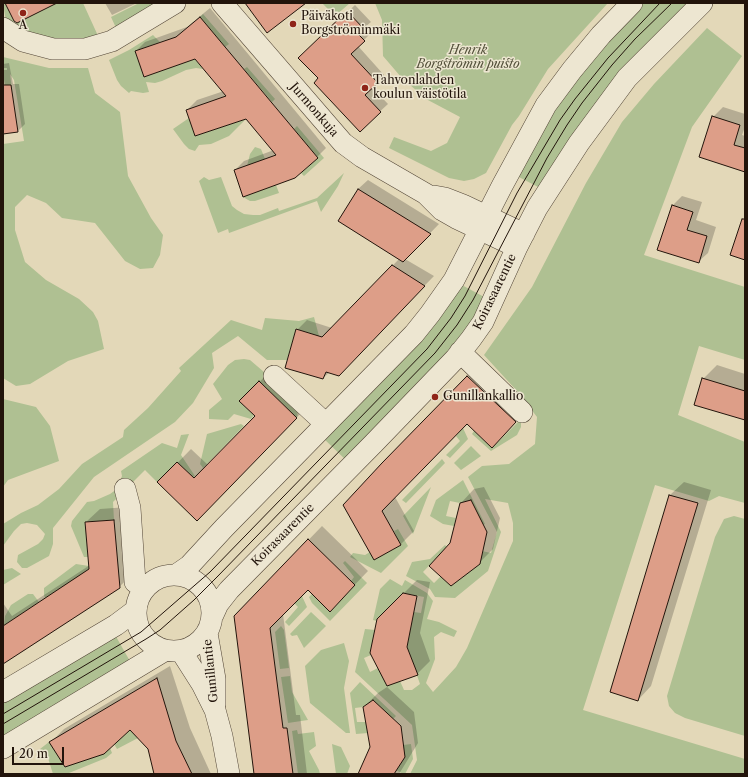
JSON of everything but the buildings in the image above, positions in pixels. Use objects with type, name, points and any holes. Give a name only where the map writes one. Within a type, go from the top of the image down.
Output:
[{"type":"street","points":[[3,28],[23,41],[53,50],[85,49],[112,41],[175,3]]},
{"type":"street","name":"Jurmonkuja","points":[[222,3],[343,143],[362,157],[426,194],[442,210],[484,223],[520,240]]},
{"type":"street","points":[[176,575],[190,566],[224,528],[414,334],[430,314],[454,280],[502,186],[546,105],[572,70],[602,34],[632,3]]},
{"type":"street","name":"Koirasaarentie","points":[[210,624],[218,604],[229,590],[369,449],[471,339],[482,322],[520,240],[540,204],[579,143],[627,78],[702,3]]},
{"type":"street","points":[[460,352],[522,412]]},
{"type":"street","points":[[274,376],[326,424]]},
{"type":"street","points":[[125,489],[130,508],[135,582],[144,589]]},
{"type":"street","points":[[3,748],[134,668],[173,651],[196,645],[200,642],[210,624],[211,601],[201,586],[191,578],[169,575],[155,580],[144,589],[140,595],[136,610],[136,622],[143,636],[154,646],[173,651]]},
{"type":"street","points":[[3,692],[116,625],[136,610]]},
{"type":"street","name":"Gunillantie","points":[[210,624],[215,679],[215,710]]},
{"type":"street","name":"Gunillantie","points":[[173,651],[202,684],[215,710],[222,736],[229,774]]},
{"type":"green space","points":[[3,3],[5,3],[15,24],[57,3],[83,3],[99,38],[86,42],[41,39],[6,22]]},
{"type":"green space","points":[[139,3],[160,3],[117,30],[111,17]]},
{"type":"green space","points":[[322,3],[350,3],[335,16]]},
{"type":"green space","name":"Henrik Borgströmin puisto","points":[[375,3],[608,3],[548,69],[512,125],[486,173],[474,179],[464,181],[449,178],[389,148],[394,137],[431,151],[447,143],[460,117],[426,99],[401,77],[383,56],[382,20]]},
{"type":"green space","points":[[638,3],[695,3],[544,190],[513,174],[531,138]]},
{"type":"green space","points":[[203,14],[229,44],[225,47],[200,17]]},
{"type":"green space","points":[[707,28],[742,56],[692,127],[644,255],[745,287],[745,360],[699,346],[678,415],[745,442],[745,503],[719,496],[709,501],[655,485],[583,710],[745,759],[745,774],[410,774],[417,760],[412,725],[355,672],[365,629],[375,630],[371,655],[364,658],[370,672],[378,668],[400,681],[404,690],[412,690],[420,684],[407,647],[414,612],[421,613],[424,597],[403,593],[377,621],[373,620],[380,589],[390,579],[402,586],[405,580],[427,593],[433,601],[427,619],[439,622],[457,631],[454,637],[441,632],[434,637],[435,659],[426,683],[433,692],[456,667],[467,648],[513,541],[513,523],[508,503],[485,499],[501,532],[488,571],[455,598],[435,597],[430,589],[406,576],[412,562],[430,559],[445,545],[447,547],[423,572],[434,583],[441,576],[451,586],[479,564],[482,551],[491,553],[497,532],[468,477],[482,466],[509,464],[535,444],[537,417],[517,391],[484,355],[532,287],[586,183],[622,122],[654,84]]},
{"type":"green space","points":[[153,35],[160,42],[135,51],[144,77],[195,59],[203,69],[196,68],[186,70],[155,83],[146,82],[149,92],[143,93],[131,91],[129,93],[117,80],[109,60]]},
{"type":"green space","points":[[3,57],[49,68],[88,68],[95,93],[120,112],[128,176],[151,218],[163,235],[160,255],[153,268],[140,269],[125,261],[95,223],[62,218],[46,203],[27,195],[15,207],[15,230],[25,262],[46,280],[79,299],[93,312],[98,321],[104,349],[68,361],[30,384],[16,386],[3,378],[3,144],[24,141],[14,80],[10,74],[12,90],[6,91],[3,74]]},
{"type":"green space","points":[[247,67],[275,99],[272,102],[244,69]]},
{"type":"green space","points":[[189,118],[195,136],[246,119],[229,136],[211,144],[199,145],[195,151],[189,149],[184,144],[173,129]]},
{"type":"green space","points":[[297,126],[324,158],[304,176],[301,173],[318,158],[294,129]]},
{"type":"green space","points":[[255,147],[261,149],[265,159],[247,166],[250,154]]},
{"type":"green space","points":[[344,173],[338,186],[321,212],[317,201],[229,233],[228,229],[218,233],[199,181],[204,177],[209,180],[221,177],[232,206],[244,214],[260,215],[278,208],[279,211],[317,198]]},
{"type":"green space","points":[[276,185],[279,193],[255,201],[250,201],[243,197]]},
{"type":"green space","points":[[458,283],[488,299],[479,318],[349,463],[323,438]]},
{"type":"green space","points":[[314,317],[319,336],[296,329],[287,360],[267,360],[238,336],[212,353],[214,368],[193,403],[175,422],[94,477],[53,528],[53,544],[49,556],[27,568],[22,568],[17,562],[18,555],[38,544],[43,539],[45,534],[37,525],[27,523],[21,524],[3,546],[3,524],[38,505],[59,489],[82,464],[123,437],[124,430],[148,408],[181,371],[179,368],[231,320],[262,330],[265,318],[299,321]]},
{"type":"green space","points":[[235,360],[250,360],[271,378],[298,410],[297,418],[259,381],[239,401],[254,415],[251,419],[234,414],[228,420],[209,419],[209,410],[222,399],[213,384],[228,365]]},
{"type":"green space","points":[[3,399],[36,407],[50,426],[59,461],[8,480],[3,487]]},
{"type":"green space","points":[[521,419],[521,427],[517,435],[491,451],[472,434],[474,431],[492,448]]},
{"type":"green space","points":[[241,424],[244,426],[203,468],[200,464],[207,434]]},
{"type":"green space","points":[[463,428],[468,439],[450,458],[446,455],[460,441],[456,436]]},
{"type":"green space","points":[[189,434],[181,455],[195,476],[193,477],[177,462],[157,482],[145,470],[113,502],[114,520],[85,522],[88,557],[84,557],[71,526],[72,521],[87,502],[94,501],[117,489],[122,476],[121,471],[162,443],[177,448],[181,435]]},
{"type":"green space","points":[[471,446],[481,456],[461,470],[454,463]]},
{"type":"green space","points":[[442,459],[445,463],[406,503],[402,500]]},
{"type":"green space","points":[[463,480],[485,524],[483,525],[471,500],[460,503],[450,501],[446,516],[456,518],[454,526],[443,524],[430,516],[436,500]]},
{"type":"green space","points":[[431,487],[413,534],[403,516]]},
{"type":"green space","points":[[734,516],[745,519],[745,736],[685,718],[675,713],[669,706],[667,696],[715,537],[724,519]]},
{"type":"green space","points":[[398,529],[408,546],[381,573],[350,557],[353,553],[365,555],[370,552],[374,560],[401,545],[394,531]]},
{"type":"green space","points":[[345,561],[367,583],[330,621],[312,603],[309,597],[312,594],[330,612],[355,585],[351,581],[354,577],[343,563]]},
{"type":"green space","points":[[76,564],[89,566],[89,570],[45,598],[44,588]]},
{"type":"green space","points":[[12,568],[21,574],[3,585],[3,570]]},
{"type":"green space","points":[[28,594],[33,594],[39,602],[4,625],[5,616],[11,605]]},
{"type":"green space","points":[[302,596],[307,607],[289,626],[285,622],[298,607],[294,603]]},
{"type":"green space","points":[[311,612],[326,626],[304,648],[297,635],[292,636],[290,634]]},
{"type":"green space","points":[[281,626],[284,630],[289,668],[280,669],[275,632]]},
{"type":"green space","points":[[114,633],[131,663],[3,741],[3,702]]},
{"type":"green space","points":[[344,643],[349,661],[344,688],[350,733],[346,733],[310,703],[305,666],[321,650]]},
{"type":"green space","points":[[290,676],[292,692],[308,720],[288,723],[281,677]]},
{"type":"green space","points":[[360,682],[396,716],[393,719],[373,700],[363,707],[355,708],[357,722],[366,722],[368,733],[356,734],[350,693]]},
{"type":"green space","points":[[130,730],[138,738],[117,749],[114,744]]},
{"type":"green space","points":[[297,730],[298,734],[314,732],[316,746],[309,751],[320,774],[298,774],[292,731]]},
{"type":"green space","points":[[49,742],[110,748],[112,753],[106,758],[69,773],[70,774],[53,774],[48,758],[40,749]]},
{"type":"green space","points":[[332,744],[341,747],[350,766],[347,774],[336,774]]},
{"type":"green space","points":[[411,744],[413,759],[405,774],[403,774],[396,770],[403,745]]},
{"type":"tram line","points":[[3,714],[141,632],[210,572],[427,349],[451,318],[465,296],[517,193],[560,120],[608,58],[660,3]]},
{"type":"tram line","points":[[3,724],[160,630],[217,577],[435,353],[457,325],[473,300],[547,158],[567,125],[612,65],[635,39],[672,3]]},
{"type":"place","name":"A","points":[[23,13]]},
{"type":"place","name":"Päiväkoti Borgströminmäki","points":[[293,24]]},
{"type":"place","name":"Tahvonlahden koulun väistötila","points":[[365,88]]},
{"type":"place","name":"Gunillankallio","points":[[435,397]]}]
